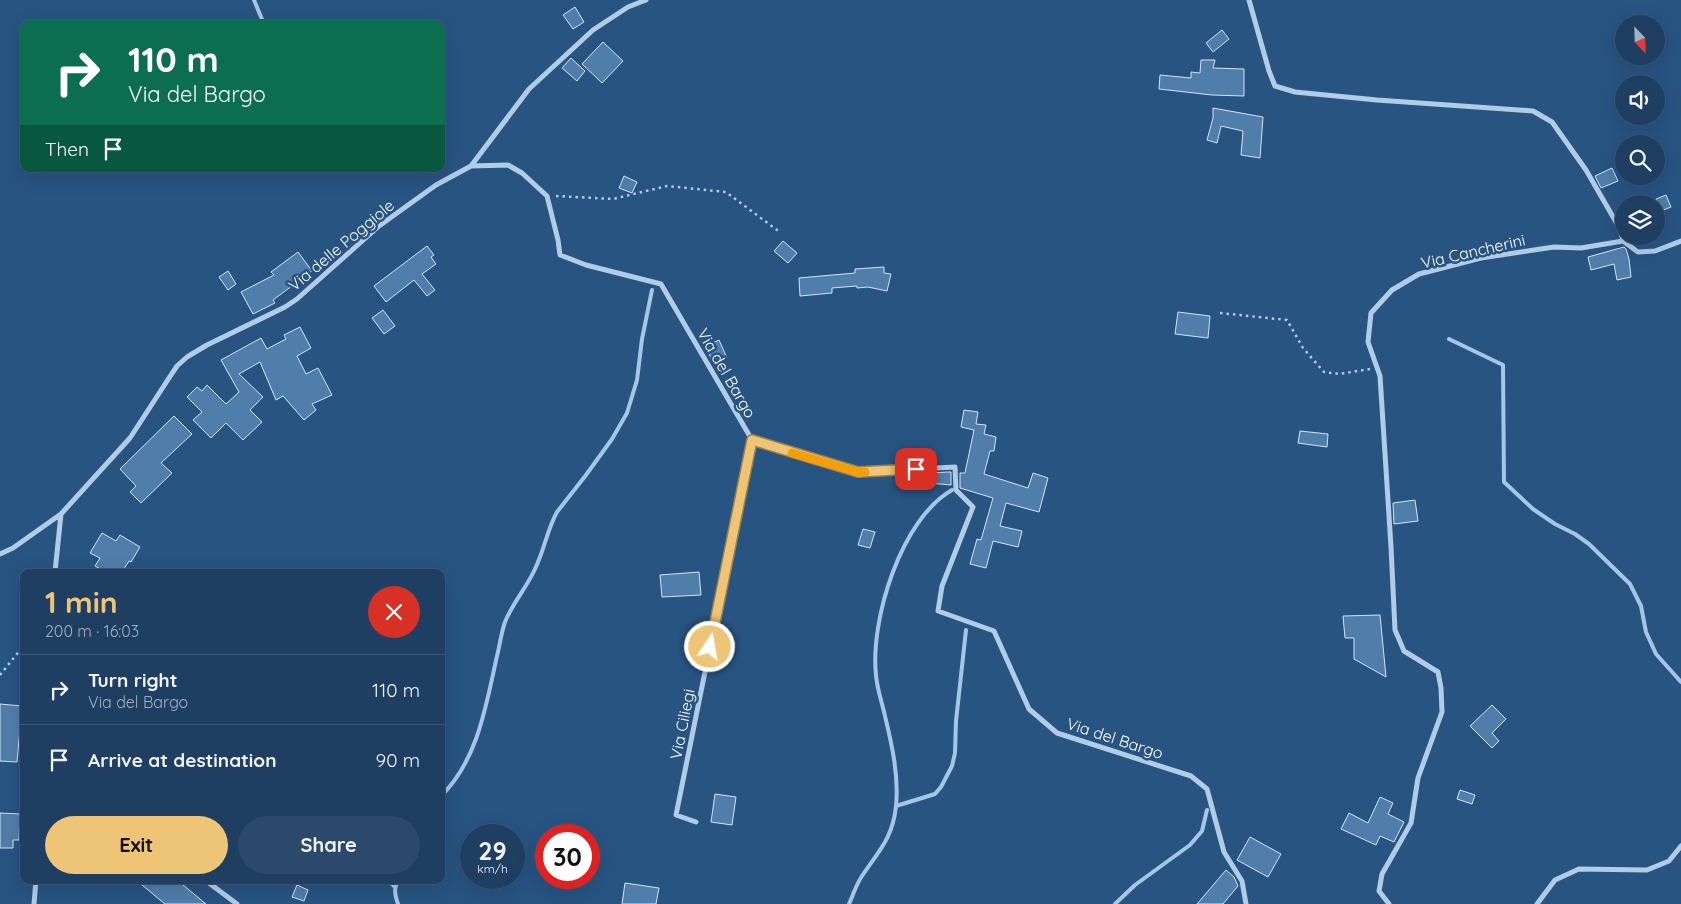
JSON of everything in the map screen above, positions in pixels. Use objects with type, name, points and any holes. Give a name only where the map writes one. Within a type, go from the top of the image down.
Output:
[{"type":"street","name":"Via delle Poggiole","points":[[0,554],[13,548],[61,514],[130,438],[168,378],[187,357],[298,299],[379,226],[436,185],[471,166],[529,89],[593,30],[628,7],[646,0]]},
{"type":"street","points":[[1249,0],[1274,86],[1295,92],[1331,96],[1533,111],[1552,122],[1586,170],[1615,220]]},
{"type":"street","points":[[471,166],[508,165],[522,173],[548,196]]},
{"type":"street","name":"Via del Bargo","points":[[548,196],[560,255],[586,265],[661,284],[752,440],[858,472],[955,467],[956,490],[973,507],[942,586],[938,611],[994,631],[1029,709],[1058,734],[1191,776],[1207,789],[1224,852],[1242,881],[1246,904]]},
{"type":"street","points":[[1628,245],[1638,252],[1655,250],[1681,241]]},
{"type":"street","name":"Via Cancherini","points":[[1389,904],[1379,891],[1382,874],[1411,823],[1418,778],[1442,712],[1438,672],[1404,651],[1395,630],[1380,376],[1368,342],[1371,313],[1392,290],[1419,274],[1490,257],[1554,247],[1581,248],[1615,242]]},
{"type":"street","name":"Via Ciliegi","points":[[696,822],[676,815],[752,440]]},
{"type":"street","points":[[55,569],[61,514]]},
{"type":"street","points":[[1537,904],[1555,880],[1579,869],[1647,870],[1669,861],[1681,846]]},
{"type":"street","points":[[34,904],[36,884]]},
{"type":"street","points":[[210,884],[237,904]]},
{"type":"path","points":[[548,196],[613,199],[667,186],[726,192],[781,233]]},
{"type":"path","points":[[1220,313],[1287,320],[1303,348],[1324,372],[1339,374],[1377,368]]},
{"type":"path","points":[[0,675],[20,650]]},
{"type":"building","points":[[575,7],[584,22],[573,29],[563,15]]},
{"type":"building","points":[[1222,30],[1229,39],[1213,52],[1206,43]]},
{"type":"building","points":[[603,42],[623,61],[602,83],[582,64]]},
{"type":"building","points":[[571,58],[585,71],[577,81],[562,68]]},
{"type":"building","points":[[1201,60],[1215,60],[1213,68],[1244,69],[1244,96],[1212,95],[1159,89],[1160,75],[1191,78],[1191,72],[1200,73]]},
{"type":"building","points":[[1213,108],[1263,117],[1260,158],[1241,155],[1243,131],[1221,126],[1217,143],[1207,140],[1213,118]]},
{"type":"building","points":[[1612,168],[1615,174],[1615,182],[1601,188],[1595,176]]},
{"type":"building","points":[[624,176],[637,182],[632,193],[619,188]]},
{"type":"building","points":[[1665,195],[1671,207],[1665,209]]},
{"type":"building","points":[[783,241],[797,253],[788,263],[774,251]]},
{"type":"building","points":[[427,246],[434,255],[431,257],[436,264],[422,274],[435,290],[427,296],[414,280],[386,302],[374,286]]},
{"type":"building","points":[[1624,247],[1629,259],[1631,277],[1617,280],[1614,264],[1591,270],[1588,257]]},
{"type":"building","points":[[298,252],[312,271],[273,300],[275,303],[253,314],[241,292],[274,275],[271,272]]},
{"type":"building","points":[[884,267],[884,273],[891,274],[887,291],[868,287],[857,288],[857,286],[832,288],[832,293],[800,296],[799,278],[855,273],[855,269]]},
{"type":"building","points":[[228,271],[236,284],[228,290],[219,277]]},
{"type":"building","points":[[383,310],[395,326],[384,334],[372,318]]},
{"type":"building","points":[[1178,312],[1210,316],[1208,338],[1175,334]]},
{"type":"building","points":[[300,327],[311,348],[297,356],[306,374],[318,368],[332,395],[312,404],[316,410],[304,420],[283,396],[276,400],[260,362],[239,374],[263,397],[250,410],[262,422],[243,440],[226,423],[211,438],[193,420],[202,412],[187,397],[197,387],[202,391],[207,385],[226,404],[239,392],[221,360],[261,338],[267,349],[286,339],[284,335]]},
{"type":"building","points":[[719,340],[727,358],[713,363],[706,346]]},
{"type":"building","points":[[964,410],[978,412],[976,424],[986,425],[984,434],[996,437],[994,451],[990,451],[984,474],[1028,488],[1033,473],[1048,478],[1039,512],[1006,503],[1000,526],[1022,531],[1018,547],[993,541],[986,568],[970,564],[977,539],[981,540],[993,498],[960,488],[960,473],[965,473],[974,430],[961,427]]},
{"type":"building","points":[[174,416],[192,434],[161,463],[172,473],[141,503],[130,492],[136,486],[120,469]]},
{"type":"building","points":[[1300,431],[1328,434],[1327,447],[1298,443]]},
{"type":"building","points":[[951,472],[951,485],[929,483],[930,473]]},
{"type":"building","points":[[1415,500],[1418,521],[1394,524],[1393,503]]},
{"type":"building","points":[[863,529],[875,532],[870,548],[858,545]]},
{"type":"building","points":[[102,533],[116,541],[120,535],[140,547],[131,562],[129,561],[124,569],[100,569],[95,566],[100,558],[90,553]]},
{"type":"building","points":[[699,572],[701,595],[662,597],[660,575]]},
{"type":"building","points":[[1380,615],[1386,677],[1354,659],[1354,638],[1345,638],[1343,616]]},
{"type":"building","points":[[0,704],[20,706],[17,762],[0,761]]},
{"type":"building","points":[[1492,705],[1506,719],[1492,733],[1499,741],[1492,748],[1470,726]]},
{"type":"building","points":[[1460,790],[1475,795],[1472,804],[1457,799]]},
{"type":"building","points":[[715,794],[736,797],[732,825],[711,822]]},
{"type":"building","points":[[1380,797],[1393,803],[1388,814],[1404,822],[1394,842],[1380,836],[1376,845],[1341,829],[1349,813],[1368,823]]},
{"type":"building","points":[[0,813],[20,814],[19,840],[13,840],[13,848],[0,848]]},
{"type":"building","points":[[1250,837],[1281,854],[1268,877],[1237,860]]},
{"type":"building","points":[[1226,870],[1234,877],[1238,886],[1223,904],[1197,904]]},
{"type":"building","points":[[625,883],[659,888],[656,904],[622,904]]},
{"type":"building","points":[[141,884],[182,884],[206,904],[165,904]]},
{"type":"building","points":[[297,885],[308,890],[304,901],[292,897]]},
{"type":"waterway","points":[[254,0],[262,20]]},
{"type":"waterway","points":[[445,792],[454,782],[472,749],[489,693],[502,630],[535,569],[557,512],[612,439],[627,413],[637,380],[642,339],[652,290]]},
{"type":"waterway","points":[[1449,339],[1503,365],[1504,482],[1533,509],[1589,544],[1630,584],[1641,606],[1646,632],[1656,654],[1681,682]]},
{"type":"waterway","points":[[849,904],[860,879],[888,836],[892,827],[896,806],[897,783],[894,761],[876,675],[875,652],[884,600],[904,547],[918,523],[934,504],[952,490]]},
{"type":"waterway","points":[[896,806],[935,794],[952,766],[955,753],[956,721],[966,630]]},
{"type":"waterway","points":[[1115,904],[1135,885],[1190,845],[1202,831],[1207,810]]},
{"type":"waterway","points":[[392,884],[395,887]]},
{"type":"waterway","points":[[397,884],[395,892],[398,904]]},
{"type":"slow traffic","points":[[792,453],[858,472],[865,472]]},
{"type":"route","points":[[710,647],[752,440],[858,472],[916,469]]}]
